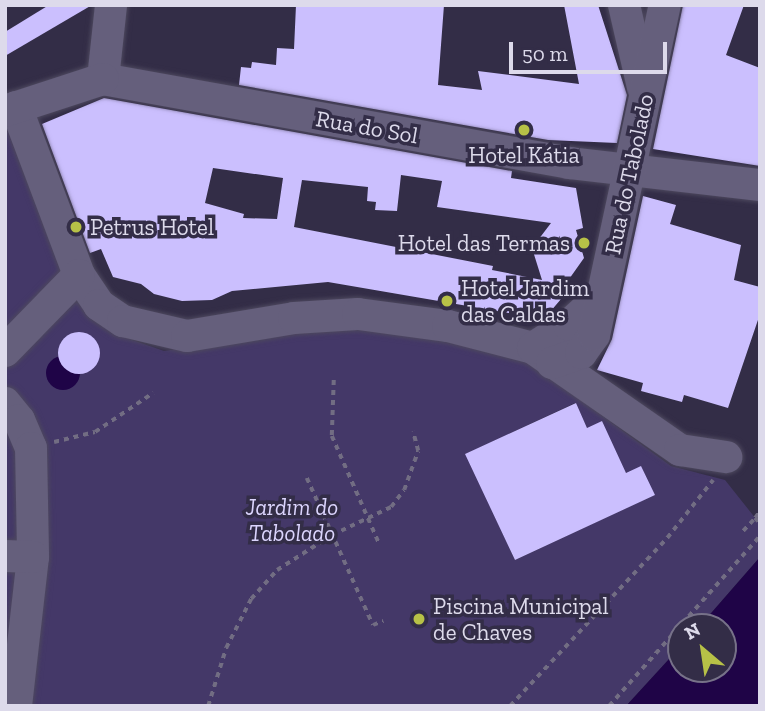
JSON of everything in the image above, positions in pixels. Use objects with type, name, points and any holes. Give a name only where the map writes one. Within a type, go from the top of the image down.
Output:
[{"type":"street","points":[[111,5],[103,79],[11,109],[79,275],[99,305],[123,321],[153,331],[215,334],[294,318],[358,314],[448,326],[542,355],[680,450],[726,457]]},
{"type":"street","points":[[625,10],[643,23],[665,8]]},
{"type":"street","name":"Rua do Tabolado","points":[[542,355],[581,353],[594,335],[665,8]]},
{"type":"street","points":[[625,10],[646,99]]},
{"type":"street","name":"Rua do Sol","points":[[103,79],[555,161],[760,185]]},
{"type":"street","points":[[5,351],[79,275]]},
{"type":"street","points":[[5,403],[19,420],[31,448],[19,556],[16,706]]},
{"type":"path","points":[[334,380],[332,436],[379,542]]},
{"type":"path","points":[[31,448],[94,432],[153,393]]},
{"type":"path","points":[[208,706],[226,648],[251,599],[277,570],[332,535],[391,506],[404,490],[418,451],[413,432]]},
{"type":"path","points":[[510,706],[667,538],[726,457]]},
{"type":"path","points":[[307,478],[373,625],[383,621]]},
{"type":"path","points":[[743,531],[760,511]]},
{"type":"path","points":[[755,518],[760,523]]},
{"type":"path","points":[[609,706],[760,536]]},
{"type":"green space","name":"Jardim do Tabolado","points":[[25,121],[124,337],[164,351],[351,322],[520,356],[671,466],[725,480],[760,524],[760,557],[711,613],[667,613],[667,661],[626,706],[5,706],[5,127]],"holes":[[[575,403],[587,428],[626,473],[654,495],[515,560],[466,454]]]},
{"type":"shaded area","points":[[63,356],[75,361],[80,373],[75,385],[63,390],[51,385],[46,373],[51,361]]},
{"type":"shaded area","points":[[760,557],[760,706],[626,706],[667,661],[667,683],[737,683],[737,613],[711,613]]},
{"type":"building","points":[[49,5],[92,5],[5,56],[5,32]]},
{"type":"building","points":[[296,5],[444,5],[438,85],[482,90],[478,71],[579,84],[564,5],[598,5],[627,95],[617,143],[548,140],[239,85],[241,67],[251,68],[252,62],[276,65],[277,48],[294,49]]},
{"type":"building","points":[[683,5],[744,5],[726,55],[760,68],[760,166],[653,149]]},
{"type":"building","points":[[104,98],[512,171],[511,178],[576,188],[583,228],[576,230],[584,258],[567,282],[573,285],[544,319],[328,282],[232,291],[212,300],[182,301],[154,294],[141,284],[113,277],[101,249],[90,253],[42,124]],"holes":[[[213,168],[283,178],[277,219],[243,218],[244,214],[205,203]],[[401,175],[442,181],[437,207],[551,223],[532,248],[542,280],[492,270],[493,266],[294,227],[302,180],[368,187],[367,201],[376,202],[375,210],[397,211]]]},
{"type":"building","points":[[643,196],[676,205],[670,224],[741,245],[734,280],[760,287],[760,314],[728,408],[684,395],[682,402],[641,391],[643,383],[597,370],[612,339]]},
{"type":"building","points":[[79,332],[94,338],[100,353],[94,368],[79,374],[64,368],[58,353],[64,338]]},
{"type":"building","points":[[576,403],[587,428],[602,421],[626,473],[641,466],[655,495],[515,560],[465,454]]},
{"type":"place","name":"Hotel Kátia","points":[[524,130]]},
{"type":"place","name":"Petrus Hotel","points":[[76,227]]},
{"type":"place","name":"Hotel das Termas","points":[[584,243]]},
{"type":"place","name":"Hotel Jardim das Caldas","points":[[447,301]]},
{"type":"place","name":"Piscina Municipal de Chaves","points":[[419,619]]}]
